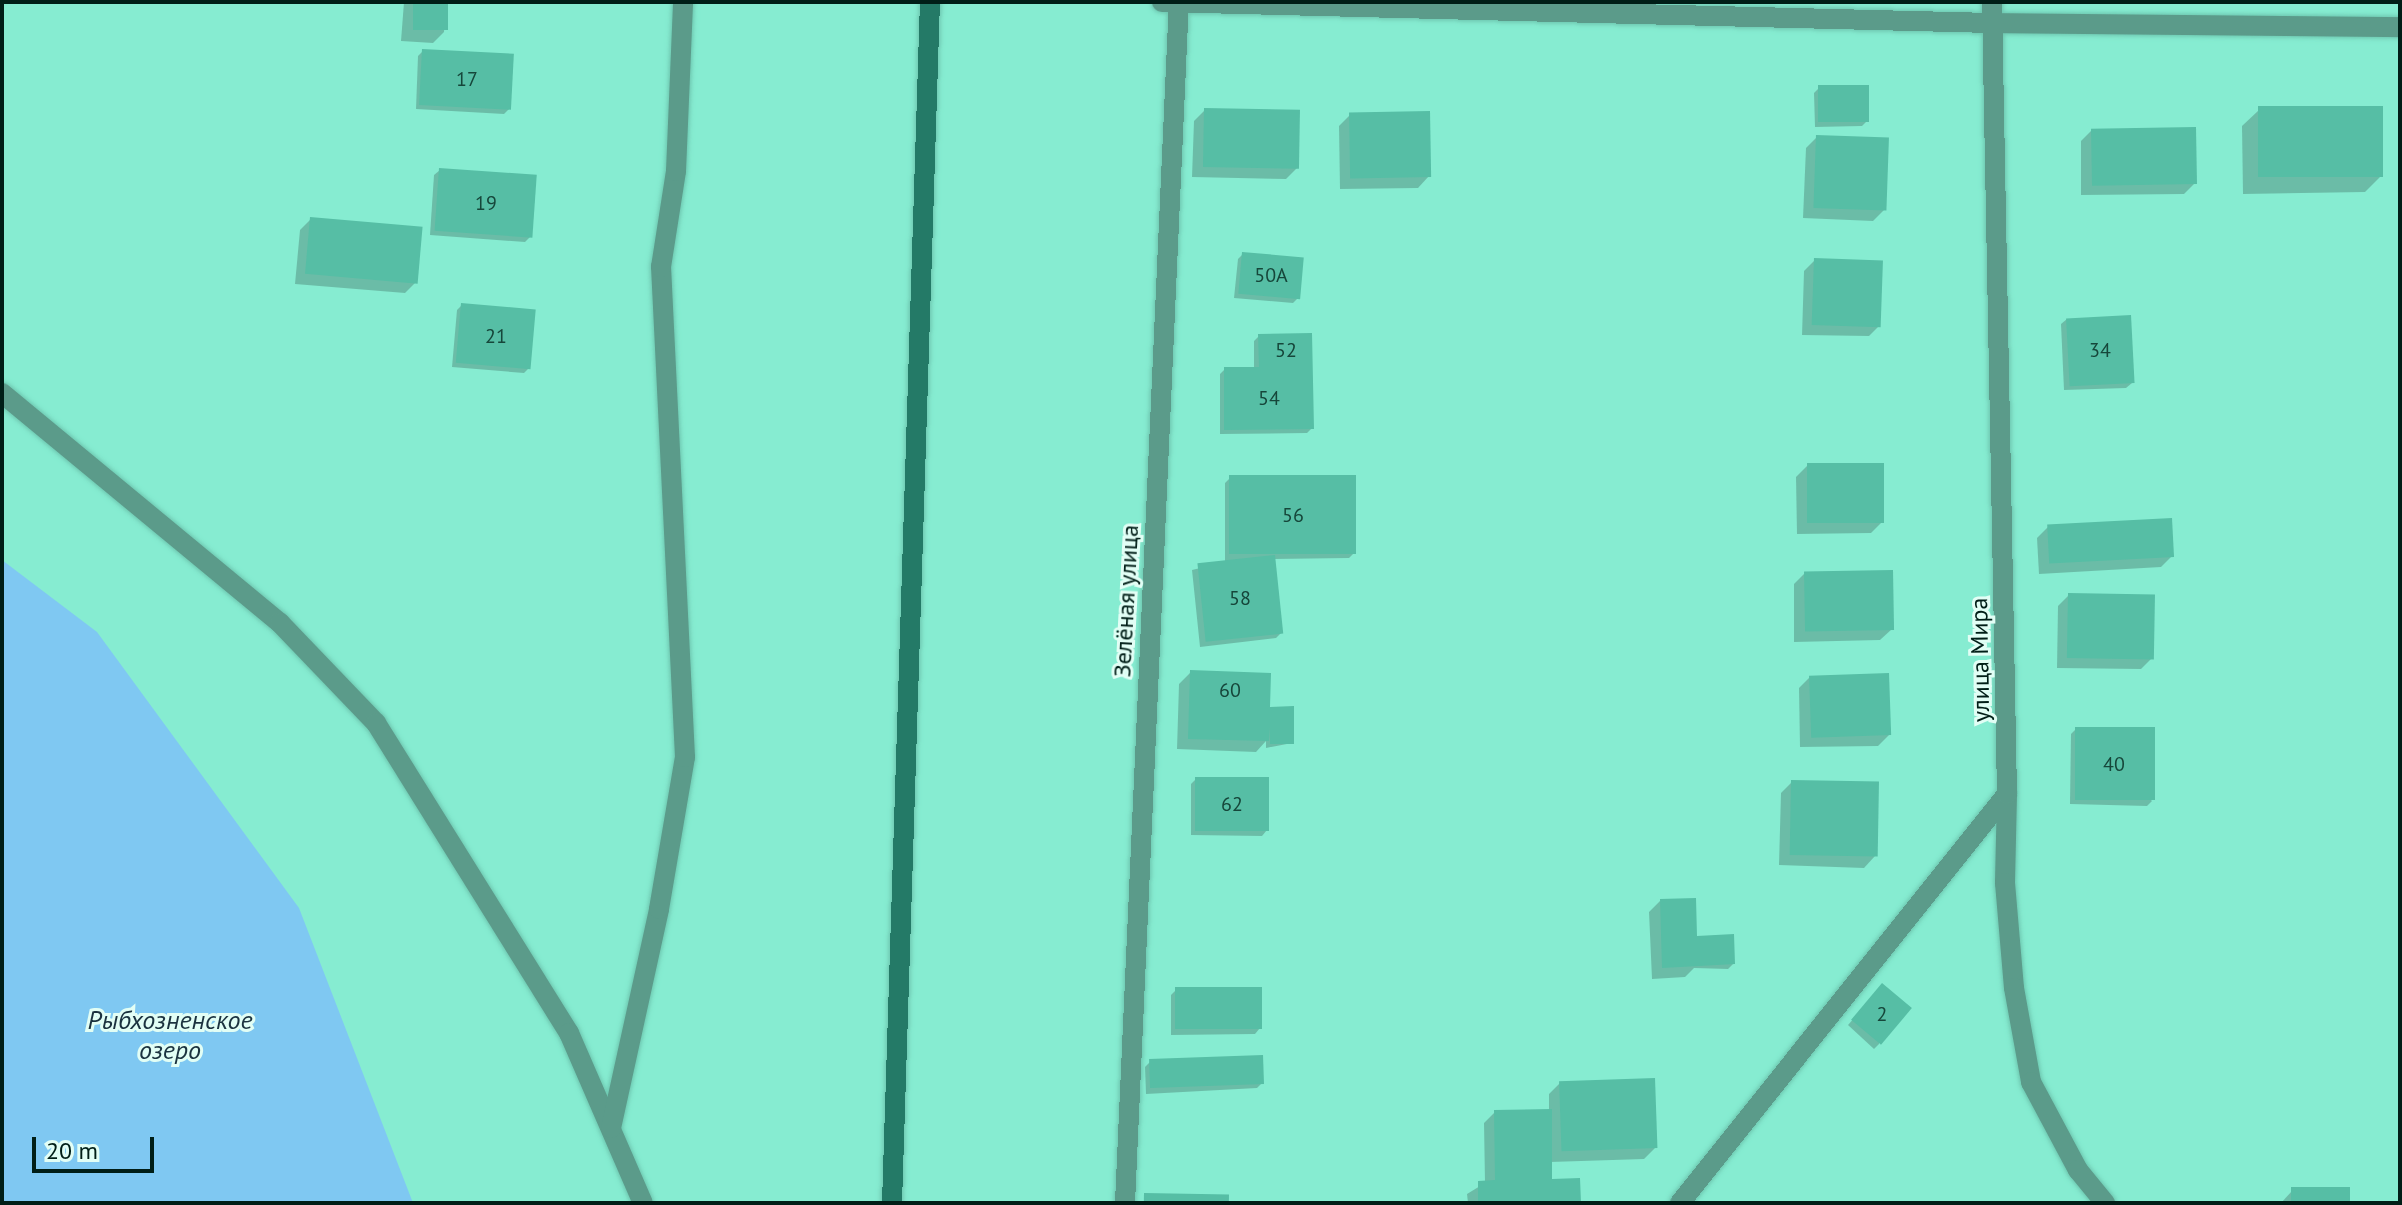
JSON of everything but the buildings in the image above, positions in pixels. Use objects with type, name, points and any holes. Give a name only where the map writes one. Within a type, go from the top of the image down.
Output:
[{"type":"street","points":[[611,1128],[659,909],[685,757],[661,267],[676,171],[683,2]]},
{"type":"street","points":[[892,1203],[930,2]]},
{"type":"street","name":"улица Мира","points":[[1992,2],[2007,794],[2006,898],[2014,988],[2031,1082],[2078,1170],[2105,1203]]},
{"type":"street","points":[[1173,3],[1993,23],[2400,27]]},
{"type":"street","name":"Зелёная улица","points":[[1125,1203],[1173,3]]},
{"type":"street","points":[[2,393],[280,623],[376,723],[569,1033],[643,1203]]},
{"type":"street","points":[[1680,1203],[2007,794]]},
{"type":"water","name":"Рыбхозненское озеро","points":[[2,560],[97,632],[299,908],[413,1203],[2,1203]]}]
